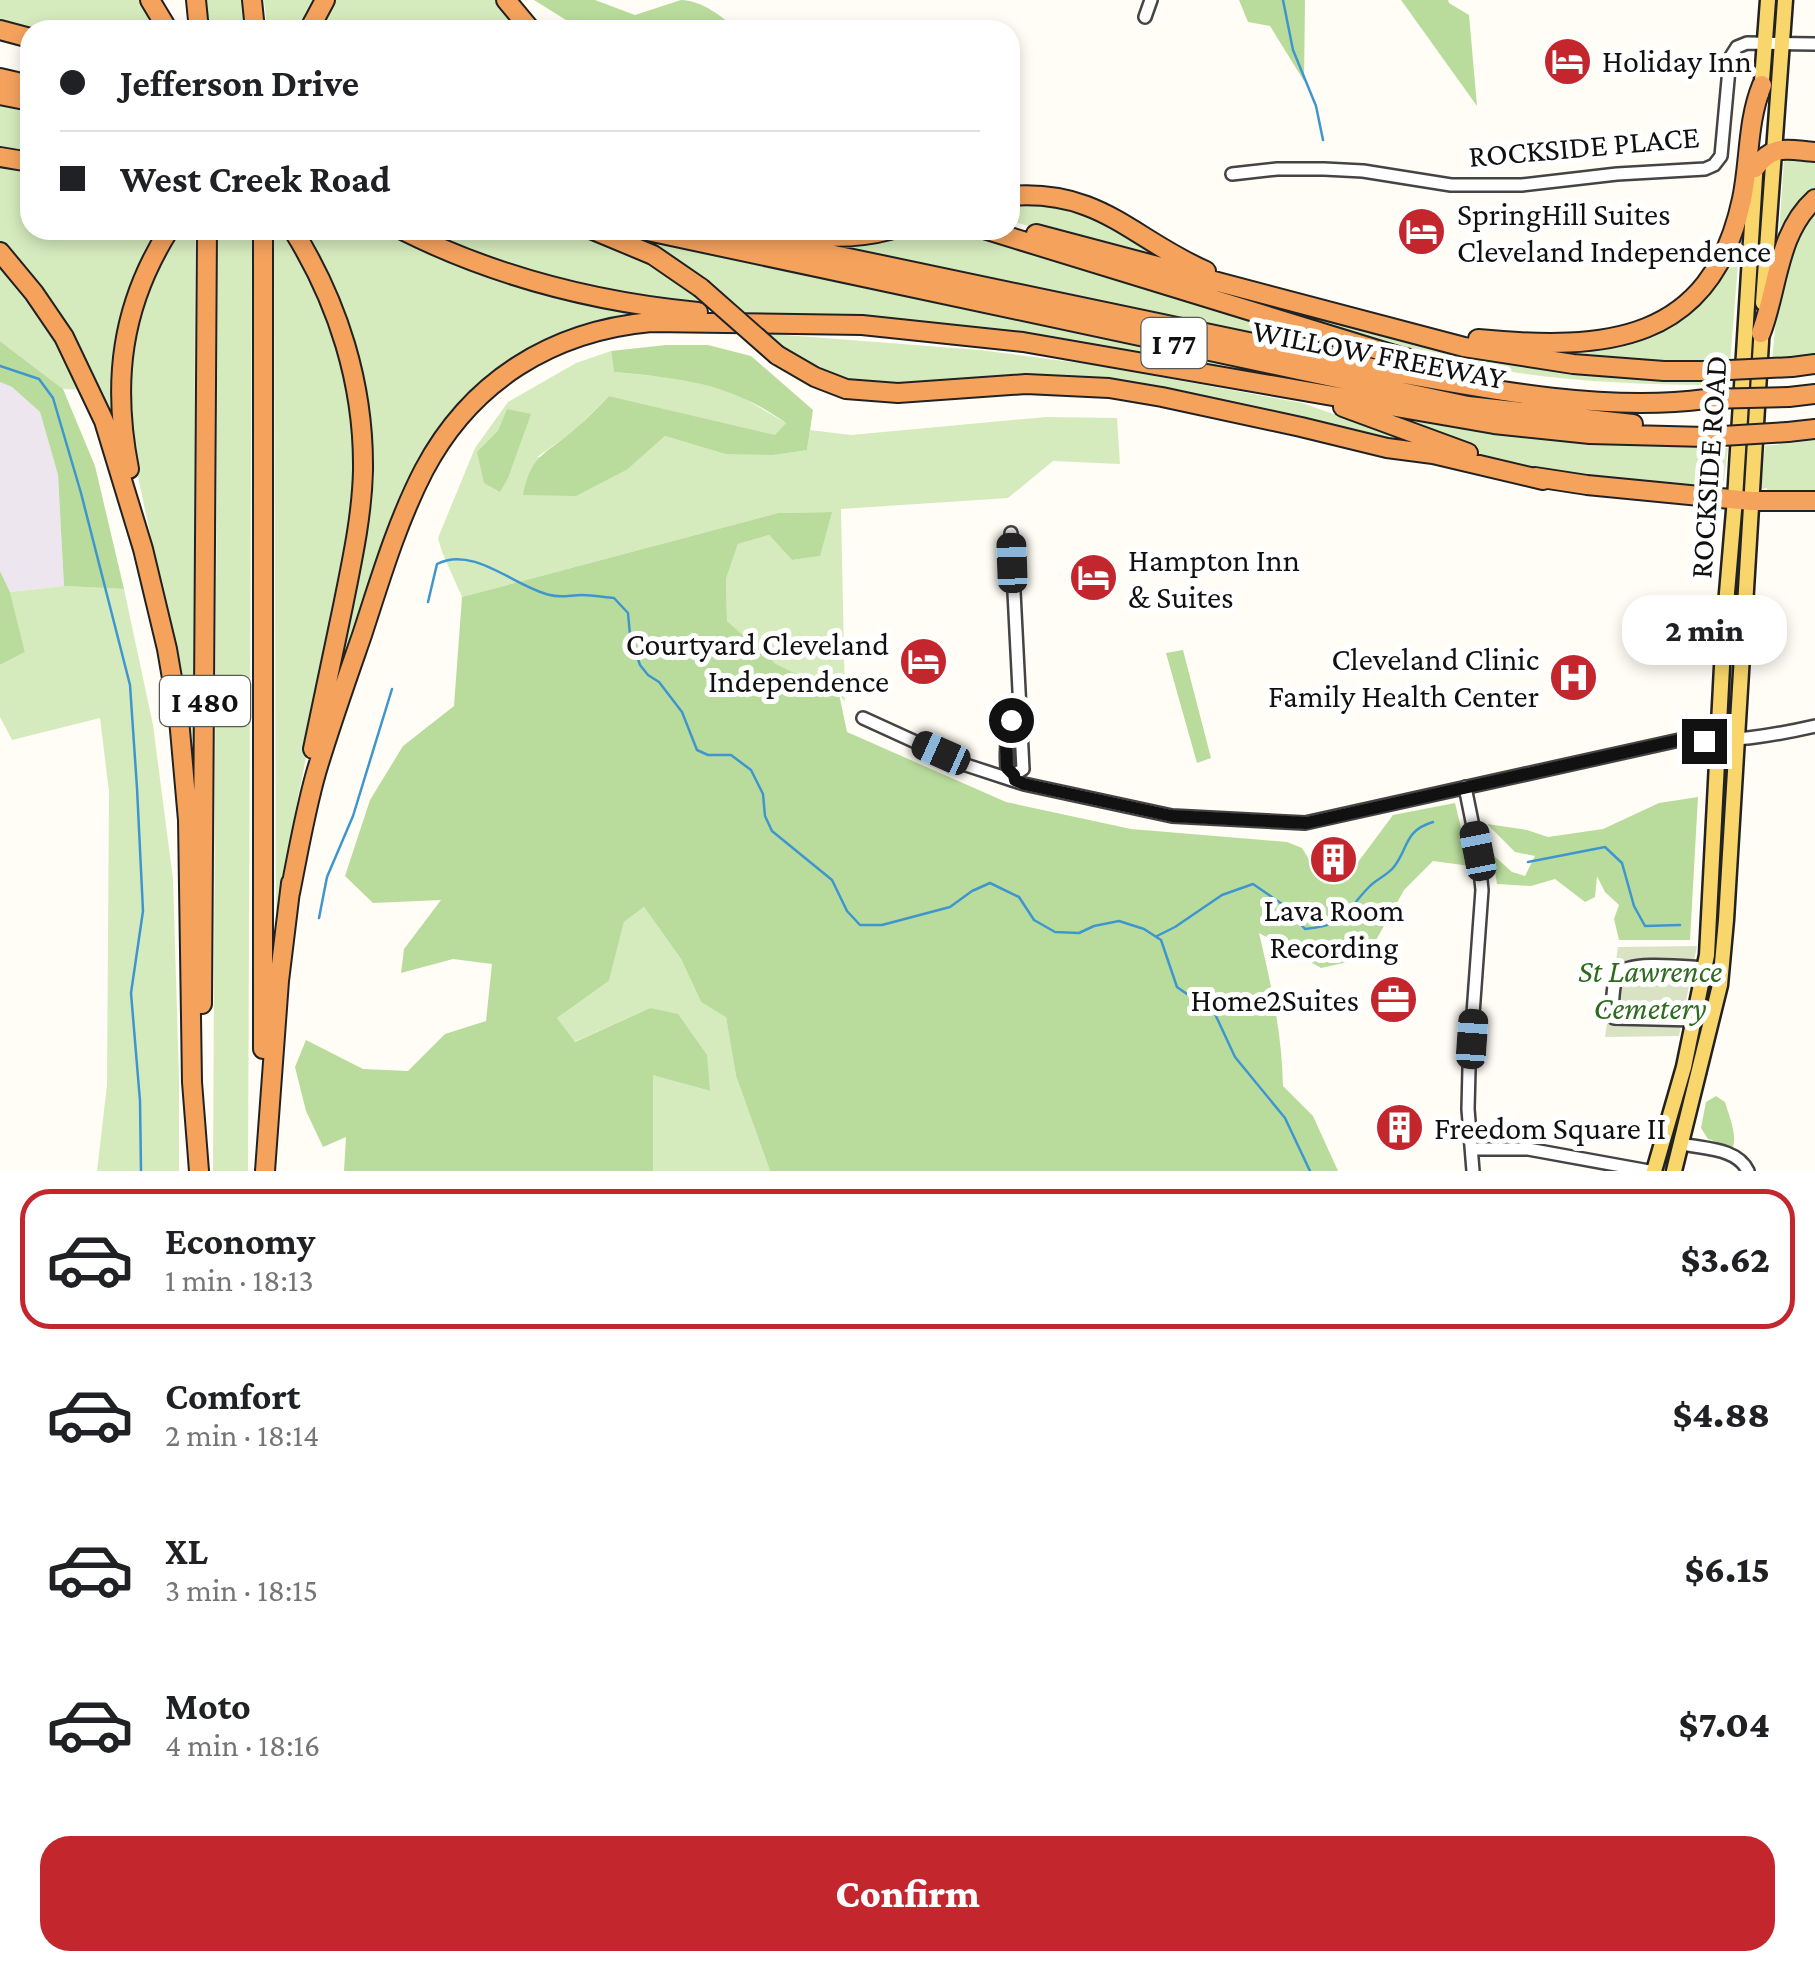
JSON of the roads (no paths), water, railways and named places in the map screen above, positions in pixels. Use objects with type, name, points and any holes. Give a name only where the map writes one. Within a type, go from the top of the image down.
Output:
[{"type":"highway","points":[[506,0],[523,20]]},
{"type":"highway","points":[[1372,322],[1476,339],[1548,343],[1620,337],[1668,319],[1707,282],[1729,242],[1743,196],[1753,110],[1762,86]]},
{"type":"highway","points":[[1755,168],[1766,153],[1774,150],[1815,152]]},
{"type":"highway","points":[[1020,196],[1054,197],[1097,209],[1200,269],[1263,293]]},
{"type":"highway","points":[[1761,333],[1788,239],[1806,206],[1815,198]]},
{"type":"highway","points":[[1020,229],[1436,340],[1535,359],[1612,368],[1710,371],[1815,364]]},
{"type":"highway","points":[[163,240],[131,309],[120,378],[123,431],[143,548],[167,650],[185,778],[192,1082],[199,1171]]},
{"type":"highway","name":"I 480","points":[[199,1171],[207,240]]},
{"type":"highway","name":"I 480","points":[[263,240],[265,1171]]},
{"type":"highway","points":[[265,1171],[279,981],[290,893],[306,784],[352,559],[363,471],[357,391],[343,336],[320,277],[299,240]]},
{"type":"highway","points":[[424,240],[473,262],[573,293],[654,307],[814,325]]},
{"type":"highway","points":[[617,240],[652,255],[701,288],[777,355],[815,378],[846,389],[898,394],[1026,384],[1109,388],[1543,480],[1743,500],[1815,501]]},
{"type":"highway","name":"WILLOW FREEWAY","points":[[690,240],[1468,406],[1707,432],[1789,427],[1815,420]]},
{"type":"highway","name":"WILLOW FREEWAY","points":[[763,240],[1450,382],[1558,397],[1668,403],[1815,394]]},
{"type":"highway","points":[[1020,240],[1433,366],[1557,388],[1706,399]]},
{"type":"highway","points":[[0,252],[48,313],[84,375],[104,421],[143,548]]},
{"type":"highway","points":[[290,893],[316,774],[392,548],[438,446],[475,400],[513,370],[554,346],[593,332],[624,325],[676,322],[862,325],[1023,342],[1494,424],[1590,434],[1707,432]]},
{"type":"highway","points":[[1250,382],[1338,405],[1543,480]]},
{"type":"highway","points":[[1789,427],[1815,429]]},
{"type":"main road","name":"ROCKSIDE ROAD","points":[[1674,1171],[1720,984],[1726,920],[1737,739],[1755,168],[1768,0]]},
{"type":"main road","name":"ROCKSIDE ROAD","points":[[1652,1171],[1695,1020],[1705,968],[1724,628],[1761,333],[1785,0]]},
{"type":"street","points":[[1145,17],[1151,0]]},
{"type":"street","points":[[1764,43],[1815,44]]},
{"type":"street","name":"ROCKSIDE PLACE","points":[[1232,174],[1324,169],[1451,185],[1522,185],[1705,169],[1722,156],[1730,58],[1737,47],[1764,43]]},
{"type":"street","points":[[1011,533],[1019,701],[1006,739],[1007,768],[1014,778]]},
{"type":"street","points":[[862,718],[966,764],[1172,816],[1305,823],[1684,739],[1718,742],[1815,726]]},
{"type":"street","points":[[1465,787],[1482,890],[1469,1069],[1474,1171]]},
{"type":"street","points":[[1695,1020],[1614,1018],[1616,979],[1630,966],[1705,968]]},
{"type":"street","points":[[1682,1144],[1736,1156],[1748,1171]]},
{"type":"street","points":[[1472,1149],[1528,1148],[1652,1171]]},
{"type":"waterway","points":[[1283,0],[1293,50],[1316,106],[1323,140]]},
{"type":"waterway","points":[[0,366],[39,379],[53,398],[130,685],[143,911],[131,993],[141,1171]]},
{"type":"waterway","points":[[428,602],[437,564],[451,560],[479,563],[550,595],[614,598],[628,613],[640,665],[682,712],[697,750],[708,755],[731,755],[751,770],[763,794],[765,816],[772,831],[832,880],[847,911],[860,925],[882,925],[950,907],[990,883],[1019,897],[1034,920],[1055,932],[1079,933],[1119,921],[1144,929],[1161,940],[1177,987],[1215,1014],[1235,1057],[1285,1118],[1310,1171]]},
{"type":"waterway","points":[[319,918],[327,877],[353,816],[392,689]]},
{"type":"waterway","points":[[1157,936],[1222,895],[1253,884],[1285,906],[1305,929],[1338,921],[1371,885],[1393,868],[1416,830],[1433,822]]},
{"type":"waterway","points":[[1528,862],[1605,847],[1622,863],[1634,906],[1645,926],[1680,925]]},
{"type":"place","name":"Holiday Inn","points":[[1567,61]]},
{"type":"place","name":"SpringHill Suites Cleveland Independence","points":[[1422,232]]},
{"type":"place","name":"Hampton Inn & Suites","points":[[1093,578]]},
{"type":"place","name":"Courtyard Cleveland Independence","points":[[924,662]]},
{"type":"place","name":"Cleveland Clinic Family Health Center","points":[[1574,677]]},
{"type":"place","name":"Lava Room Recording","points":[[1334,860]]},
{"type":"place","name":"Home2Suites","points":[[1394,1000]]},
{"type":"place","name":"Freedom Square II","points":[[1399,1128]]},
{"type":"park label","name":"St Lawrence Cemetery","points":[[1650,990]]}]
